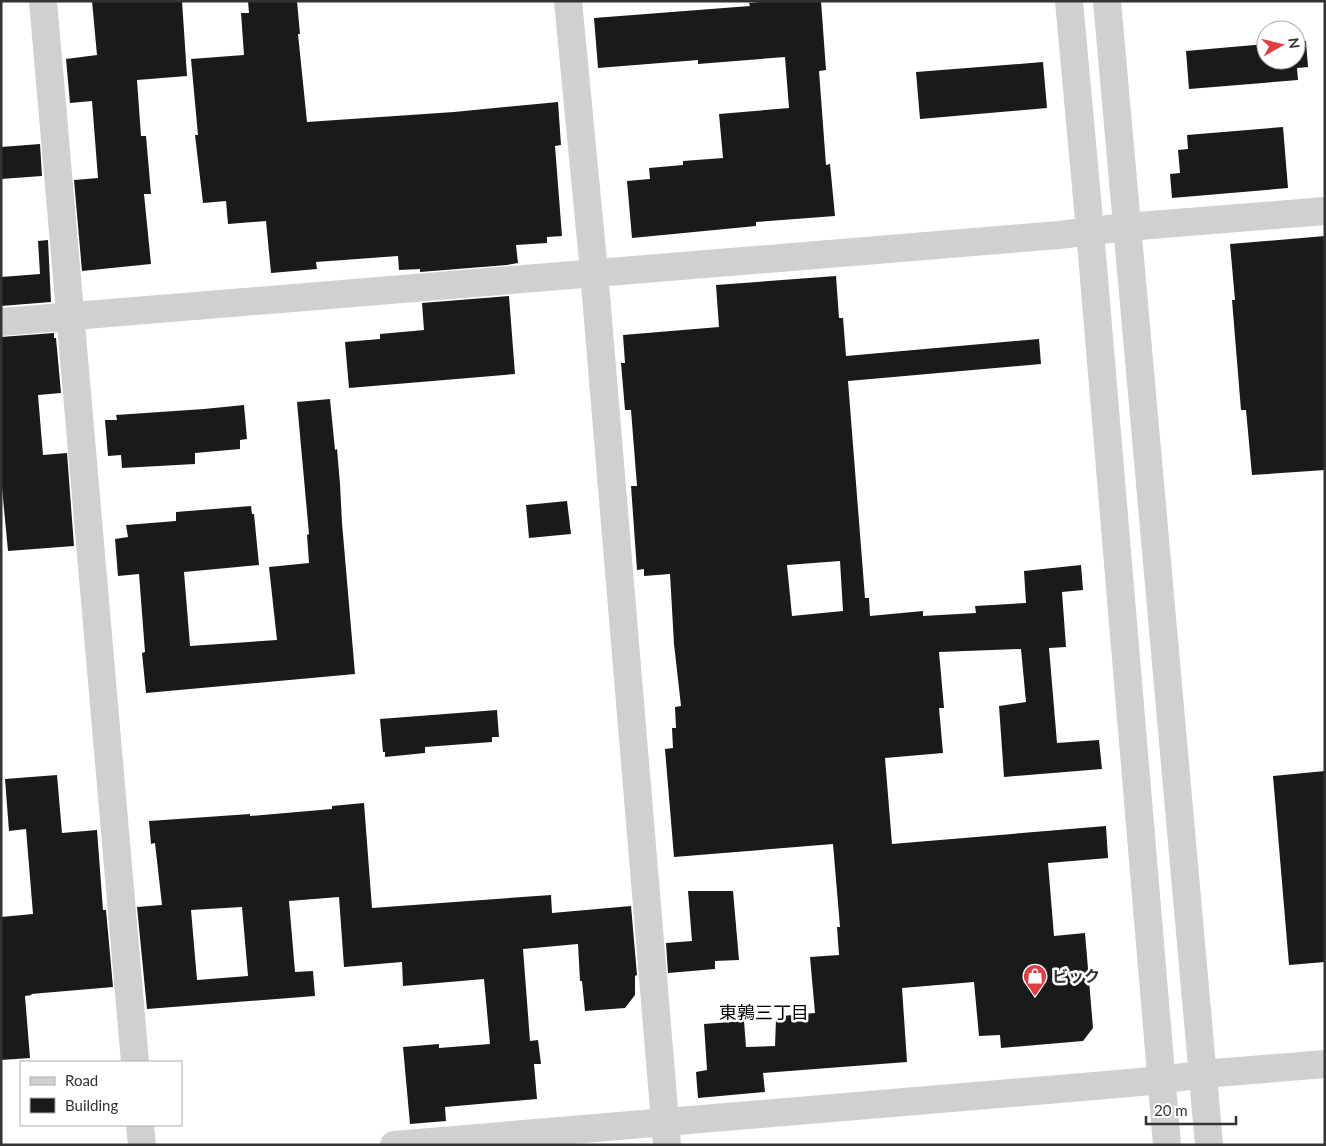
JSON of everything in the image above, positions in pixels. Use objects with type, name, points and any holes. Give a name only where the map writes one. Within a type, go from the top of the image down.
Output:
[{"type":"street","points":[[43,1],[135,1061]]},
{"type":"street","points":[[568,1],[594,272],[666,1134]]},
{"type":"street","points":[[1069,1],[1167,1145]]},
{"type":"street","points":[[1107,1],[1209,1145]]},
{"type":"street","points":[[1,322],[1325,211]]},
{"type":"street","points":[[394,1145],[666,1134],[1204,1074],[1325,1064]]},
{"type":"street","points":[[140,1126],[142,1145]]},
{"type":"building","points":[[92,1],[182,1],[187,76],[137,80],[141,136],[146,136],[151,194],[144,194],[151,264],[82,271],[74,180],[98,178],[92,101],[70,103],[66,59],[97,55]]},
{"type":"building","points":[[248,1],[297,1],[300,34],[298,34],[307,122],[454,112],[558,102],[561,145],[555,146],[562,236],[547,237],[547,243],[516,245],[518,263],[507,265],[420,272],[420,269],[399,270],[398,256],[316,262],[317,269],[271,273],[266,221],[228,224],[226,201],[203,203],[195,135],[198,135],[191,59],[244,55],[241,13],[249,13]]},
{"type":"building","points":[[821,1],[826,70],[819,71],[826,165],[830,164],[835,216],[756,222],[756,226],[632,238],[627,181],[650,179],[649,168],[683,165],[683,161],[723,158],[719,114],[789,108],[785,57],[698,64],[698,60],[598,68],[594,18],[750,6],[749,3]]},
{"type":"building","points":[[1306,41],[1308,67],[1306,67]]},
{"type":"building","points":[[1256,45],[1256,70],[1297,70],[1298,80],[1189,89],[1186,51]]},
{"type":"building","points":[[1043,62],[1047,108],[920,119],[916,72]]},
{"type":"building","points":[[1283,127],[1288,188],[1172,198],[1170,174],[1180,173],[1178,150],[1188,149],[1187,135]]},
{"type":"building","points":[[40,144],[42,176],[1,179],[1,147]]},
{"type":"building","points":[[1325,236],[1325,470],[1252,475],[1246,410],[1241,410],[1232,300],[1235,300],[1230,244]]},
{"type":"building","points":[[48,240],[51,302],[1,306],[1,277],[40,274],[38,241]]},
{"type":"building","points":[[836,276],[839,318],[843,318],[846,356],[1039,339],[1041,364],[848,381],[865,598],[869,598],[870,616],[923,611],[923,616],[976,613],[975,606],[1026,603],[1024,571],[1081,565],[1083,590],[1062,592],[1066,647],[1049,648],[1057,743],[1099,740],[1102,769],[1004,777],[999,706],[1026,702],[1021,649],[939,652],[944,708],[939,708],[943,753],[885,758],[892,844],[1106,826],[1108,858],[1048,863],[1054,936],[1085,933],[1093,1028],[1083,1041],[1001,1048],[1000,1035],[979,1036],[974,982],[902,988],[907,1062],[763,1073],[765,1092],[698,1098],[696,1072],[707,1070],[704,1024],[744,1021],[746,1047],[775,1046],[776,1019],[782,1018],[782,1016],[815,1013],[810,957],[839,955],[837,927],[840,927],[833,844],[674,857],[665,749],[673,748],[672,728],[676,728],[675,707],[681,706],[674,644],[670,574],[644,576],[644,569],[637,570],[631,486],[637,486],[631,410],[625,410],[621,363],[625,363],[623,335],[719,327],[716,285]],"holes":[[[840,561],[843,611],[792,616],[787,565]]]},
{"type":"building","points":[[509,296],[515,374],[349,388],[345,342],[380,339],[380,334],[424,330],[422,303]]},
{"type":"building","points":[[54,333],[61,393],[38,395],[43,455],[67,453],[74,546],[8,551],[1,477],[1,337]]},
{"type":"building","points":[[330,399],[335,450],[337,449],[355,674],[146,693],[142,653],[145,652],[139,574],[118,576],[115,539],[128,537],[126,525],[176,521],[176,512],[251,506],[252,514],[254,514],[259,565],[184,572],[190,646],[277,640],[269,567],[309,563],[307,535],[309,534],[297,402]]},
{"type":"building","points":[[244,405],[247,439],[240,440],[240,449],[195,453],[195,464],[122,468],[121,455],[108,456],[105,420],[117,420],[116,415]]},
{"type":"building","points":[[567,501],[571,534],[529,538],[526,505]]},
{"type":"building","points":[[497,710],[499,737],[492,737],[492,742],[425,747],[425,753],[385,757],[385,752],[383,752],[380,719]]},
{"type":"building","points":[[1325,771],[1325,962],[1289,965],[1273,776]]},
{"type":"building","points":[[57,775],[62,833],[97,830],[103,910],[106,910],[113,987],[25,996],[30,1058],[1,1060],[1,917],[33,914],[26,829],[9,831],[5,779]]},
{"type":"building","points":[[364,803],[372,908],[551,895],[552,913],[631,906],[637,975],[635,976],[635,995],[625,1008],[585,1011],[582,981],[580,981],[578,944],[523,949],[530,1041],[538,1040],[541,1064],[534,1064],[537,1099],[445,1107],[446,1121],[410,1124],[403,1047],[439,1044],[439,1048],[490,1044],[484,979],[403,986],[402,962],[344,967],[339,897],[289,901],[295,972],[313,971],[315,996],[147,1009],[137,907],[162,905],[155,843],[151,844],[149,821],[250,814],[250,816],[332,809],[332,806]],"holes":[[[242,907],[248,976],[197,980],[191,910]]]},
{"type":"building","points":[[688,891],[733,891],[739,960],[715,961],[715,969],[668,973],[666,943],[692,941]]},
{"type":"place","name":"ビック","points":[[1035,997]]},
{"type":"district","name":"東鶉三丁目","points":[[764,1013]]}]
